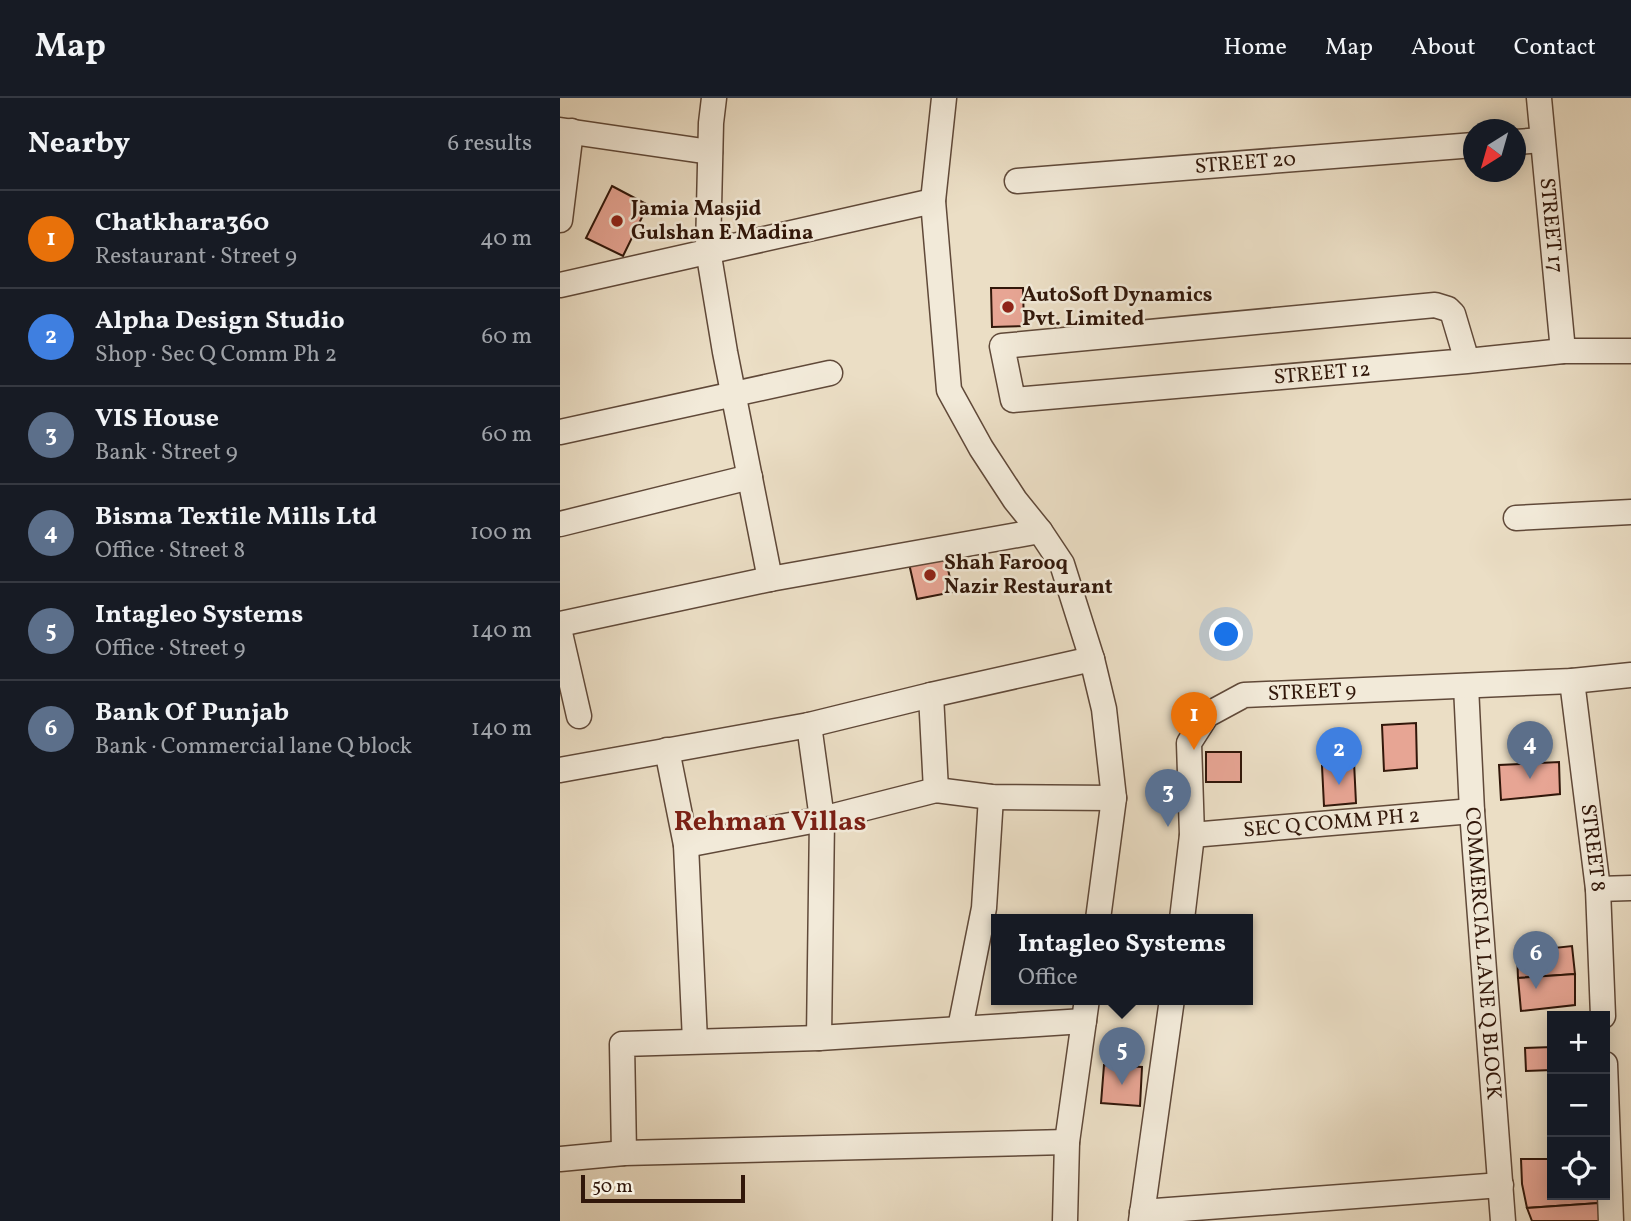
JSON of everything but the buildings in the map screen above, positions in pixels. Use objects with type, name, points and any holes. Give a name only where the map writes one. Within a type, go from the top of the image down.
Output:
[{"type":"street","points":[[714,98],[708,250],[770,579]]},
{"type":"street","points":[[944,98],[933,201],[949,390],[981,448],[1062,564],[1092,659],[1104,709],[1114,798],[1099,914]]},
{"type":"street","name":"STREET 17","points":[[1539,98],[1563,351]]},
{"type":"street","points":[[560,220],[566,130],[710,152]]},
{"type":"street","points":[[1526,141],[1542,139]]},
{"type":"street","name":"STREET 20","points":[[1017,181],[1463,146]]},
{"type":"street","points":[[560,285],[933,201]]},
{"type":"street","name":"STREET 12","points":[[1467,362],[1452,313],[1434,305],[1002,346],[1013,400],[1467,362],[1563,351],[1631,351]]},
{"type":"street","points":[[560,432],[830,373]]},
{"type":"street","points":[[560,524],[750,477]]},
{"type":"street","points":[[1516,518],[1631,512]]},
{"type":"street","points":[[560,624],[770,579],[1040,531]]},
{"type":"street","points":[[560,633],[579,716]]},
{"type":"street","points":[[560,770],[809,724],[1092,659]]},
{"type":"street","name":"STREET 9","points":[[1183,914],[1192,835],[1189,743],[1207,715],[1244,695],[1572,681],[1631,675]]},
{"type":"street","name":"STREET 8","points":[[1572,681],[1598,889],[1603,1011]]},
{"type":"street","name":"COMMERCIAL LANE Q BLOCK","points":[[1466,686],[1472,811],[1503,1221]]},
{"type":"street","points":[[931,695],[936,790]]},
{"type":"street","points":[[809,724],[822,819],[819,1038]]},
{"type":"street","points":[[667,750],[686,845],[695,1041]]},
{"type":"street","points":[[686,845],[822,819],[936,790],[991,797],[1114,798]]},
{"type":"street","points":[[960,1028],[984,908],[991,797]]},
{"type":"street","name":"SEC Q COMM PH 2","points":[[1192,835],[1472,811]]},
{"type":"street","points":[[1598,889],[1631,888]]},
{"type":"street","points":[[1171,1005],[1141,1217],[1501,1185]]},
{"type":"street","points":[[624,1153],[622,1044],[819,1038],[960,1028],[1085,1010],[1067,1142],[1065,1221]]},
{"type":"street","points":[[1605,1074],[1611,1221]]},
{"type":"street","points":[[560,1159],[624,1153],[1067,1142]]},
{"type":"place","name":"Jamia Masjid Gulshan E Madina","points":[[617,221]]},
{"type":"place","name":"AutoSoft Dynamics Pvt. Limited","points":[[1008,307]]},
{"type":"place","name":"Shah Farooq Nazir Restaurant","points":[[930,575]]},
{"type":"place","name":"Chatkhara360","points":[[1194,750]]},
{"type":"place","name":"Bisma Textile Mills Ltd","points":[[1530,779]]},
{"type":"place","name":"Alpha Design Studio","points":[[1339,785]]},
{"type":"place","name":"VIS House","points":[[1168,827]]},
{"type":"place","name":"Bank Of Punjab","points":[[1536,989]]},
{"type":"place","name":"Intagleo Systems","points":[[1122,1085]]},
{"type":"district","name":"Rehman Villas","points":[[770,822]]}]
